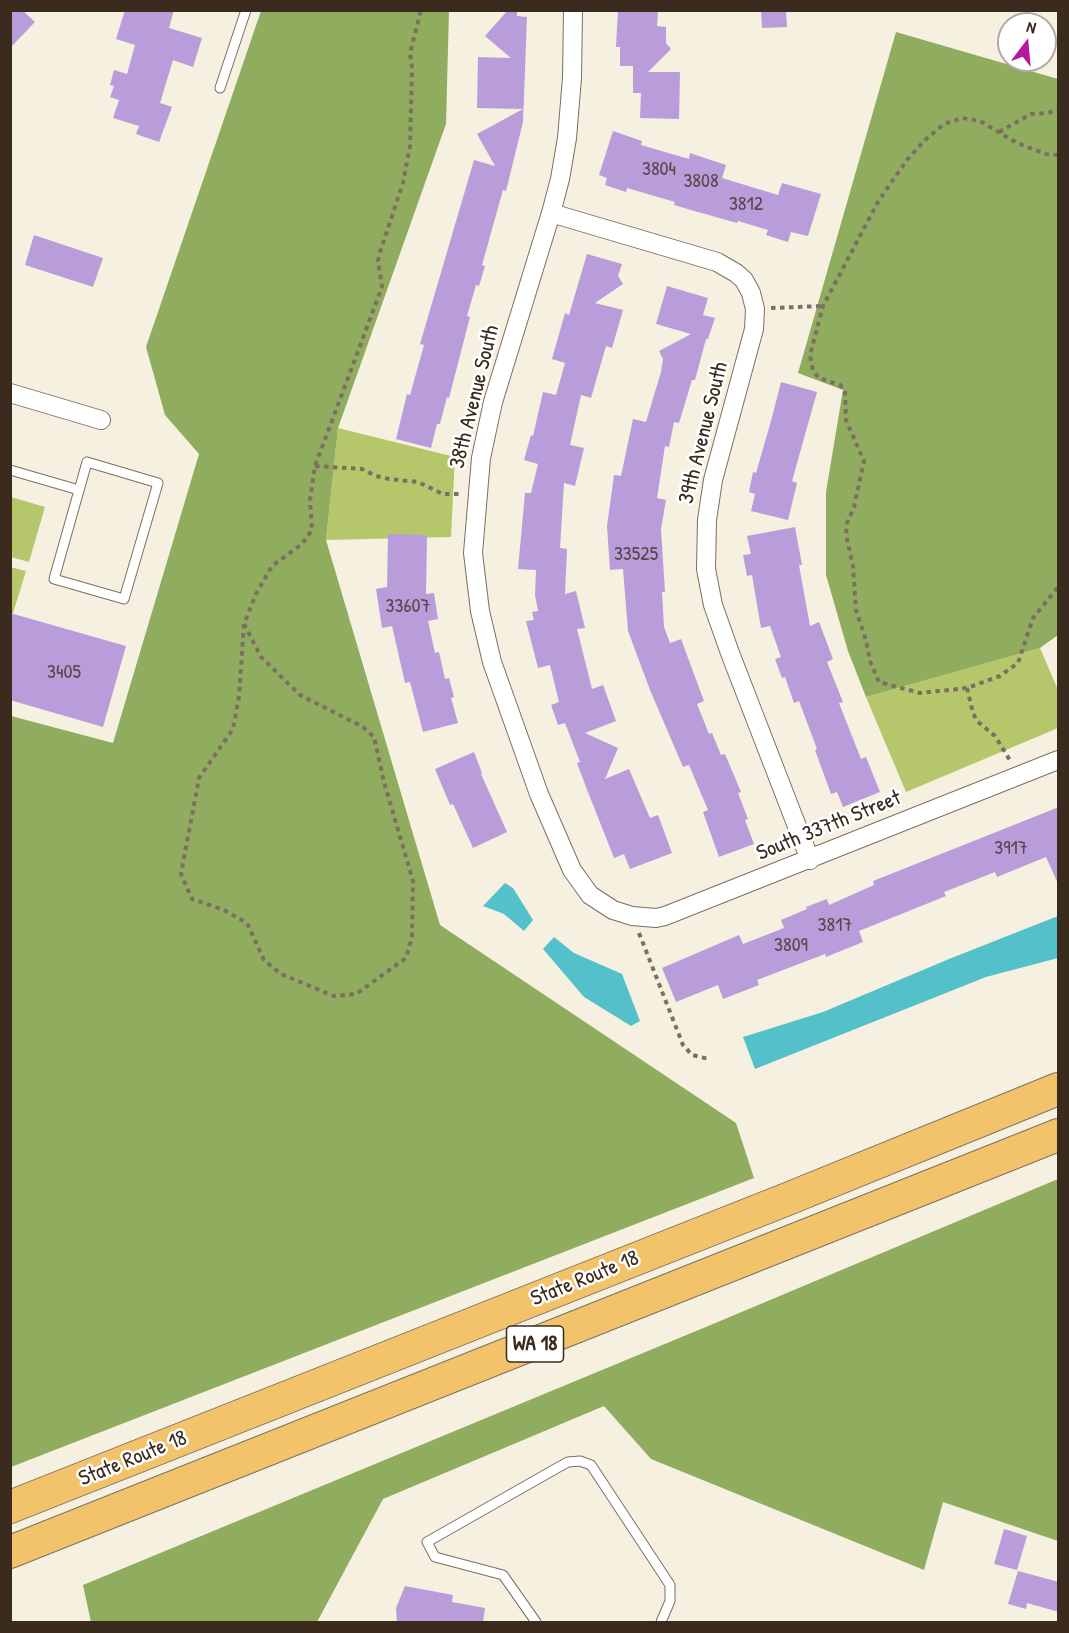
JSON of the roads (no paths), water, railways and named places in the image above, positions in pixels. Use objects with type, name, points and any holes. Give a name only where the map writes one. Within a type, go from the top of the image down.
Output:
[{"type":"highway","name":"State Route 18","points":[[10,1508],[1059,1089]]},
{"type":"highway","name":"State Route 18","points":[[10,1552],[1059,1135]]},
{"type":"street","name":"38th Avenue South","points":[[573,10],[572,78],[567,138],[551,213],[493,402],[481,458],[473,553],[480,611],[492,662],[539,794],[572,870],[590,895],[614,910]]},
{"type":"street","name":"39th Avenue South","points":[[551,213],[705,258],[728,267],[744,280],[751,293],[755,309],[751,345],[708,504],[706,569],[713,606],[810,860]]},
{"type":"street","points":[[10,393],[101,420]]},
{"type":"street","name":"South 337th Street","points":[[614,910],[656,918],[665,916],[1059,760]]},
{"type":"lane","points":[[220,88],[246,10]]},
{"type":"lane","points":[[87,462],[159,483],[124,599],[54,579],[79,490],[87,462]]},
{"type":"lane","points":[[10,470],[79,490]]},
{"type":"lane","points":[[536,1623],[503,1575],[435,1557],[427,1542],[568,1462],[580,1461],[591,1465],[670,1585],[670,1600],[661,1623]]},
{"type":"water","points":[[505,883],[513,888],[533,920],[524,931],[504,914],[483,906]]},
{"type":"water","points":[[1058,916],[1058,958],[986,977],[755,1069],[743,1037],[823,1012]]},
{"type":"water","points":[[554,937],[574,953],[622,974],[640,1021],[631,1026],[584,997],[543,949]]}]
